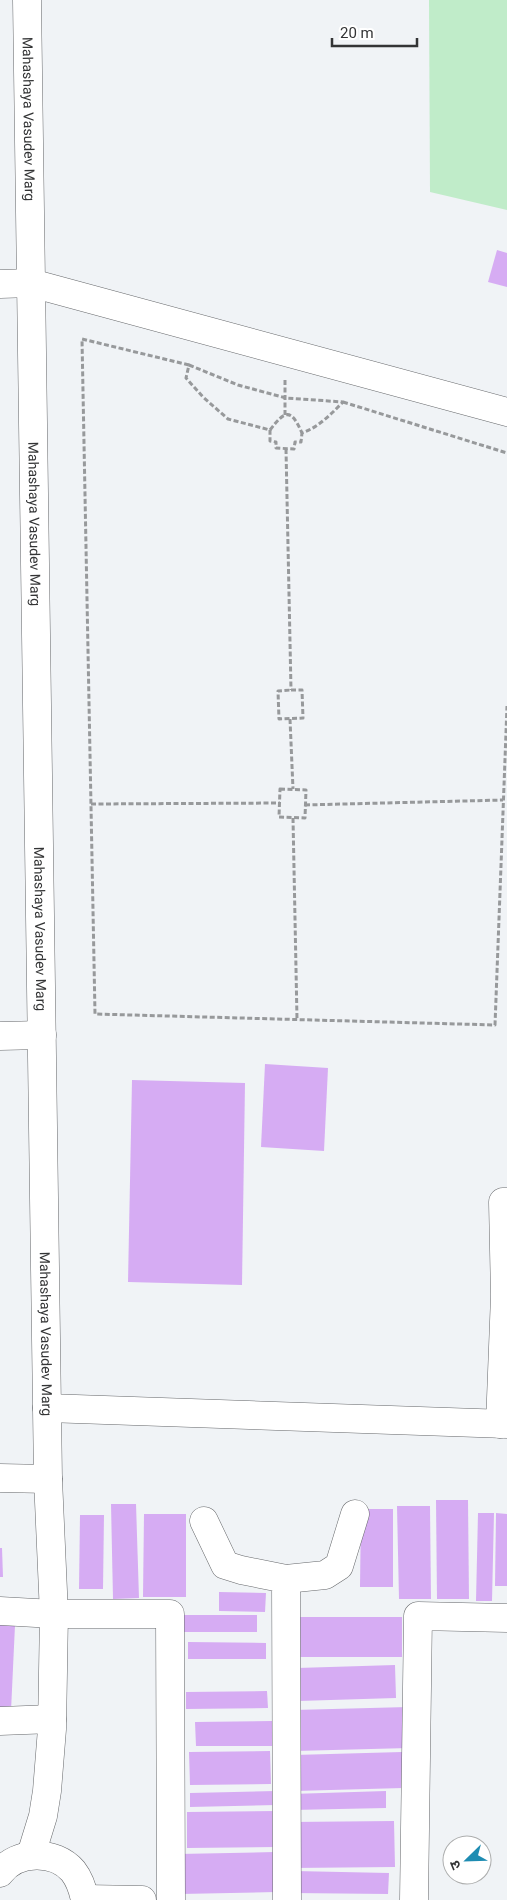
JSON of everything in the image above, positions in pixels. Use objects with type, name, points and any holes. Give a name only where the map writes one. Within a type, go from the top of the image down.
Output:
[{"type":"street","name":"Mahashaya Vasudev Marg","points":[[27,0],[48,1479],[54,1614],[52,1719],[47,1791],[43,1816],[31,1856]]},
{"type":"street","points":[[0,284],[31,284],[507,412]]},
{"type":"street","points":[[0,1036],[42,1035]]},
{"type":"street","points":[[47,1408],[504,1424],[506,1296],[503,1202],[507,1202]]},
{"type":"street","points":[[0,1478],[48,1479]]},
{"type":"street","points":[[204,1521],[225,1565],[286,1579],[325,1575],[338,1566],[355,1514]]},
{"type":"street","points":[[286,1579],[287,1900]]},
{"type":"street","points":[[0,1611],[54,1614],[170,1614],[171,1900]]},
{"type":"street","points":[[414,1900],[418,1616],[507,1618]]},
{"type":"street","points":[[0,1721],[52,1719]]},
{"type":"street","points":[[0,1873],[15,1860],[31,1856],[46,1856],[61,1861],[72,1871],[81,1884],[85,1900],[142,1900]]},
{"type":"path","points":[[507,453],[343,402],[286,398],[238,385],[189,365],[82,338],[95,1014],[495,1025],[507,706]]},
{"type":"path","points":[[189,365],[186,378],[203,397],[228,419],[270,430]]},
{"type":"path","points":[[285,414],[286,398]]},
{"type":"path","points":[[302,433],[324,421],[343,402]]},
{"type":"path","points":[[285,414],[290,415],[296,420],[302,433],[301,442],[295,442],[294,449],[276,448],[276,442],[270,441],[270,430],[280,417],[285,414]]},
{"type":"path","points":[[286,449],[291,690]]},
{"type":"path","points":[[291,690],[302,690],[303,718],[279,719],[278,691],[291,690]]},
{"type":"path","points":[[290,719],[293,789]]},
{"type":"path","points":[[280,789],[293,789],[306,790],[305,818],[279,817],[280,789]]},
{"type":"path","points":[[305,805],[503,800]]},
{"type":"path","points":[[91,804],[280,803]]},
{"type":"path","points":[[293,818],[297,1019]]},
{"type":"green space","points":[[429,0],[507,0],[507,210],[430,192]]},
{"type":"building","points":[[497,250],[507,253],[507,287],[488,282]]},
{"type":"building","points":[[265,1064],[328,1068],[324,1151],[261,1147]]},
{"type":"building","points":[[132,1080],[245,1083],[242,1285],[128,1282]]},
{"type":"building","points":[[436,1500],[468,1500],[469,1599],[437,1599]]},
{"type":"building","points":[[111,1504],[136,1504],[139,1598],[113,1599]]},
{"type":"building","points":[[397,1506],[430,1506],[431,1599],[399,1599]]},
{"type":"building","points":[[361,1509],[393,1509],[393,1587],[360,1587]]},
{"type":"building","points":[[478,1513],[494,1513],[492,1601],[476,1601]]},
{"type":"building","points":[[496,1513],[507,1514],[507,1586],[495,1586]]},
{"type":"building","points":[[144,1514],[186,1514],[186,1597],[143,1597]]},
{"type":"building","points":[[80,1515],[104,1515],[103,1589],[79,1589]]},
{"type":"building","points":[[0,1548],[2,1548],[3,1577],[0,1577]]},
{"type":"building","points":[[219,1592],[266,1593],[265,1612],[219,1611]]},
{"type":"building","points":[[183,1615],[257,1615],[257,1632],[183,1632]]},
{"type":"building","points":[[298,1617],[402,1617],[402,1657],[298,1657]]},
{"type":"building","points":[[0,1624],[15,1625],[11,1711],[0,1711]]},
{"type":"building","points":[[188,1642],[266,1643],[266,1659],[188,1659]]},
{"type":"building","points":[[395,1665],[396,1698],[298,1701],[297,1668]]},
{"type":"building","points":[[267,1691],[268,1708],[186,1709],[186,1692]]},
{"type":"building","points":[[408,1707],[409,1748],[295,1751],[294,1710]]},
{"type":"building","points":[[272,1721],[273,1746],[196,1746],[195,1722]]},
{"type":"building","points":[[270,1751],[271,1784],[190,1785],[189,1752]]},
{"type":"building","points":[[402,1752],[403,1788],[295,1791],[294,1755]]},
{"type":"building","points":[[276,1791],[276,1805],[190,1807],[190,1793]]},
{"type":"building","points":[[386,1791],[386,1808],[292,1810],[291,1794]]},
{"type":"building","points":[[276,1811],[276,1847],[187,1848],[187,1812]]},
{"type":"building","points":[[394,1821],[395,1867],[291,1868],[291,1822]]},
{"type":"building","points":[[275,1852],[276,1892],[180,1894],[178,1854]]},
{"type":"building","points":[[294,1871],[389,1873],[388,1894],[293,1893]]}]
